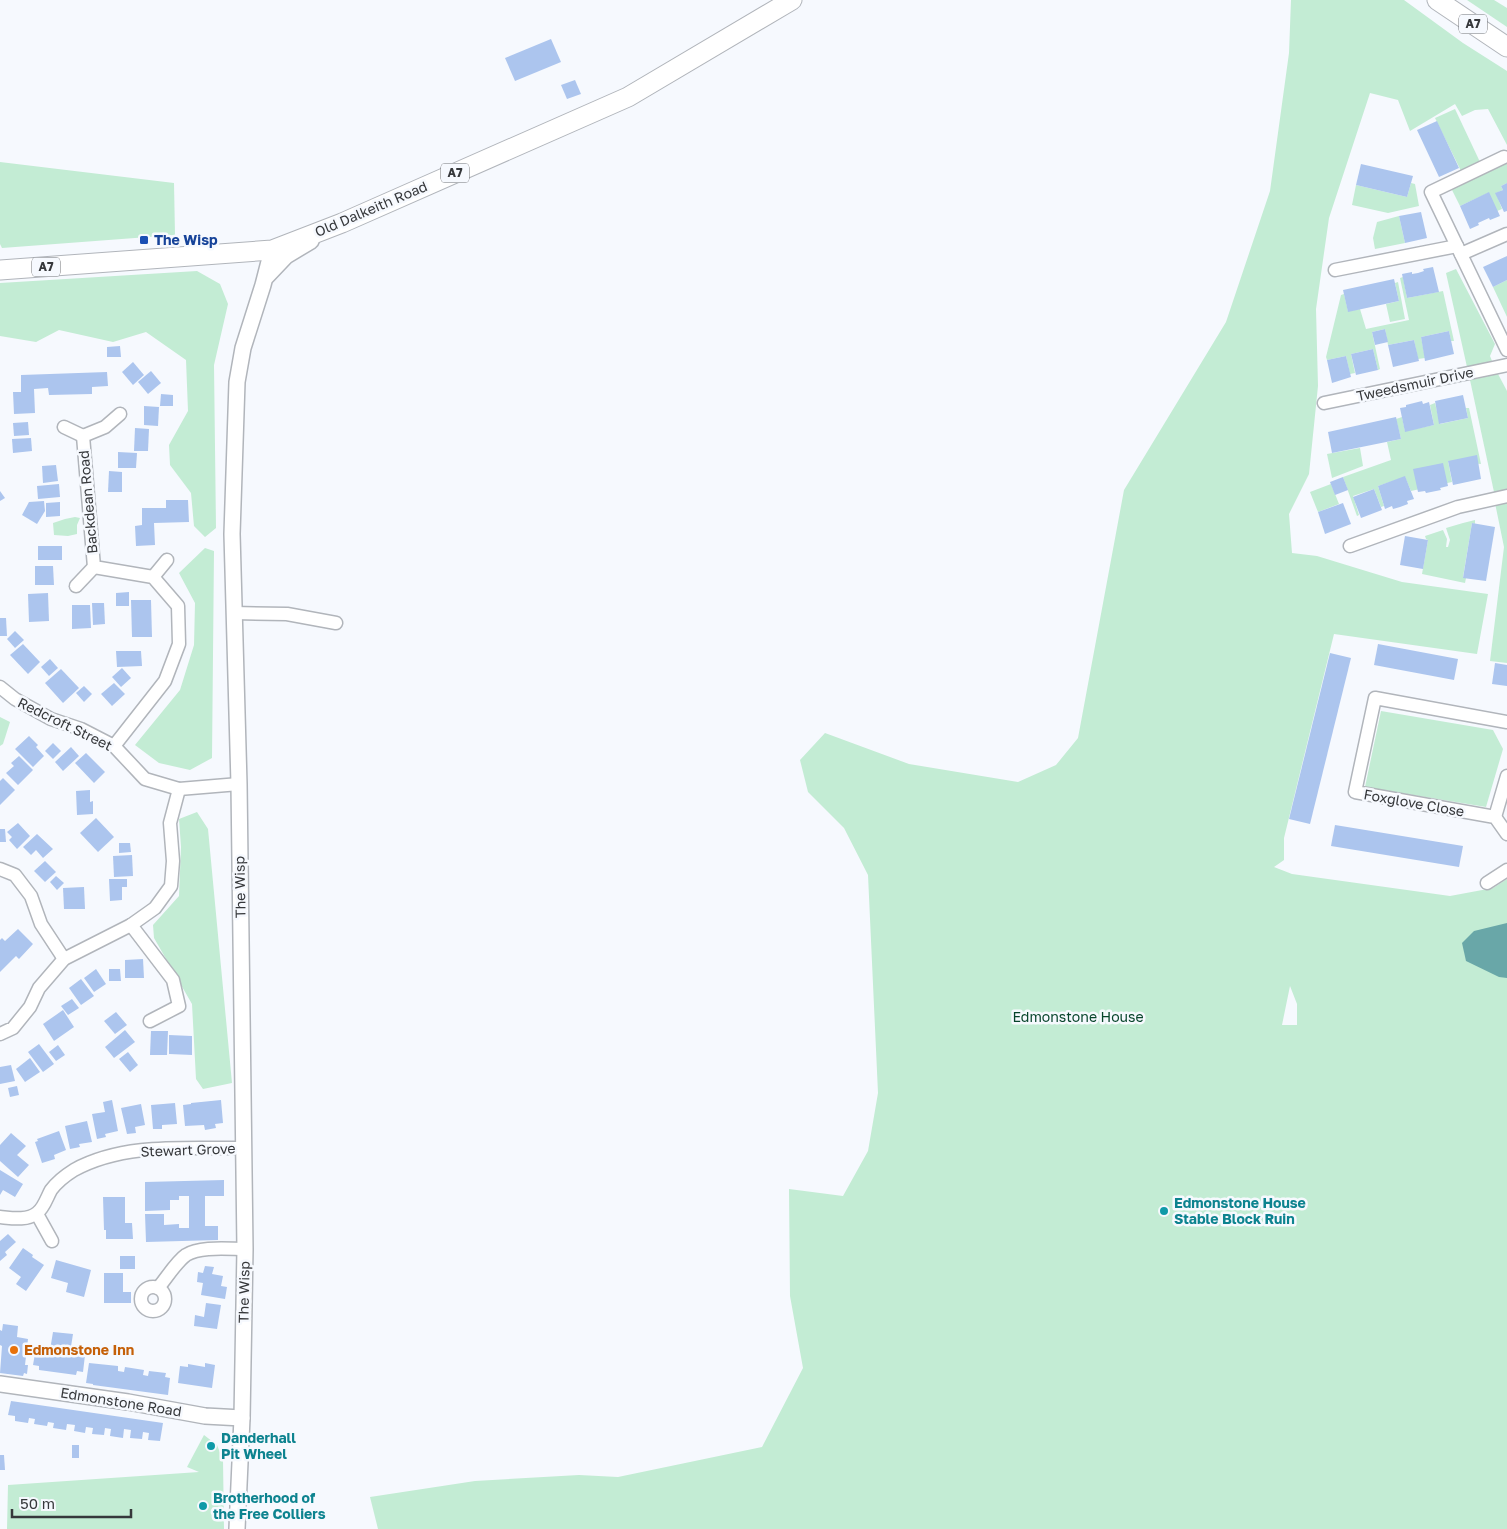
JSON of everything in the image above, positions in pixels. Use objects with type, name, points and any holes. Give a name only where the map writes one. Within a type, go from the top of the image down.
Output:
[{"type":"main road","name":"Old Dalkeith Road","points":[[0,270],[272,250],[342,223],[628,97],[792,0]]},
{"type":"main road","name":"A7","points":[[1437,0],[1507,47]]},
{"type":"street","points":[[1504,158],[1431,192],[1507,350]]},
{"type":"street","points":[[265,277],[286,256],[314,239],[429,190],[468,167]]},
{"type":"street","points":[[1335,270],[1459,250],[1507,234]]},
{"type":"street","name":"The Wisp","points":[[237,1529],[242,1418],[245,1249],[239,784],[232,534],[237,382],[243,348],[272,250]]},
{"type":"street","name":"Tweedsmuir Drive","points":[[1324,403],[1507,365]]},
{"type":"street","name":"Backdean Road","points":[[64,427],[83,436],[105,427],[120,414]]},
{"type":"street","name":"Backdean Road","points":[[76,586],[94,567],[83,436]]},
{"type":"street","points":[[1350,546],[1458,507],[1507,496]]},
{"type":"street","points":[[114,746],[165,681],[179,644],[178,606],[153,577],[167,560]]},
{"type":"street","name":"Backdean Road","points":[[94,567],[153,577]]},
{"type":"street","points":[[234,613],[287,614],[336,623]]},
{"type":"street","name":"Redcroft Street","points":[[0,687],[15,700],[51,719],[81,729],[114,746],[145,779],[179,790],[239,784]]},
{"type":"street","name":"Foxglove Close","points":[[1495,817],[1355,792],[1375,698],[1507,722]]},
{"type":"street","points":[[1507,776],[1495,817],[1507,834]]},
{"type":"street","points":[[0,1034],[13,1028],[30,1007],[39,988],[64,959],[131,926],[155,908],[171,886],[173,861],[170,824],[179,790]]},
{"type":"street","points":[[0,869],[15,875],[31,896],[41,924],[64,959]]},
{"type":"street","points":[[1487,882],[1507,870]]},
{"type":"street","points":[[131,926],[173,980],[179,1006],[150,1021]]},
{"type":"street","name":"Stewart Grove","points":[[37,1214],[52,1189],[72,1171],[109,1157],[160,1148],[244,1148]]},
{"type":"street","points":[[0,1216],[22,1218],[37,1214],[52,1241]]},
{"type":"street","points":[[158,1288],[184,1256],[191,1252],[245,1249]]},
{"type":"street","name":"Edmonstone Road","points":[[0,1384],[128,1402],[206,1416],[242,1418]]},
{"type":"green space","name":"Edmonstone House","points":[[1291,0],[1404,0],[1463,43],[1507,71],[1507,145],[1488,109],[1475,110],[1462,116],[1455,104],[1410,131],[1398,100],[1370,93],[1329,218],[1316,309],[1318,386],[1309,474],[1289,514],[1292,553],[1317,556],[1402,582],[1488,594],[1477,654],[1334,634],[1284,838],[1284,860],[1274,867],[1292,874],[1450,896],[1493,888],[1507,879],[1507,1529],[378,1529],[370,1497],[475,1481],[579,1475],[618,1477],[762,1447],[803,1368],[790,1296],[789,1189],[843,1196],[868,1151],[878,1093],[868,875],[844,828],[808,792],[800,760],[825,733],[909,764],[1018,782],[1056,765],[1078,738],[1124,490],[1226,322],[1270,191],[1289,53]],"holes":[[[1290,986],[1297,1004],[1297,1025],[1282,1025]]]},
{"type":"green space","points":[[1467,0],[1494,0],[1507,8],[1507,27]]},
{"type":"green space","points":[[1455,109],[1480,162],[1461,171],[1435,118]]},
{"type":"green space","points":[[0,162],[174,183],[175,235],[2,248],[0,244]]},
{"type":"green space","points":[[1507,162],[1507,183],[1501,186],[1503,190],[1496,193],[1502,209],[1497,211],[1488,193],[1460,206],[1451,188]]},
{"type":"green space","points":[[1411,183],[1415,184],[1419,206],[1388,213],[1352,205],[1356,185],[1407,197]]},
{"type":"green space","points":[[1399,216],[1405,243],[1375,249],[1373,238],[1377,222]]},
{"type":"green space","points":[[1456,269],[1495,344],[1490,356],[1492,361],[1467,367],[1446,273]]},
{"type":"green space","points":[[197,271],[220,284],[228,304],[214,365],[216,528],[205,537],[194,526],[191,493],[170,465],[169,445],[188,411],[186,360],[146,332],[113,342],[59,330],[36,342],[0,336],[0,283]]},
{"type":"green space","points":[[1403,277],[1407,298],[1443,291],[1454,341],[1451,341],[1449,331],[1421,337],[1425,358],[1418,359],[1414,340],[1388,345],[1385,329],[1372,332],[1380,369],[1378,370],[1373,349],[1351,354],[1355,373],[1350,374],[1346,356],[1327,360],[1326,357],[1341,295],[1344,294],[1348,311],[1360,309],[1366,329],[1409,320],[1400,278]]},
{"type":"green space","points":[[1507,280],[1507,317],[1493,287]]},
{"type":"green space","points":[[1398,282],[1405,319],[1390,322],[1386,304],[1399,301],[1395,283]]},
{"type":"green space","points":[[1498,374],[1507,391],[1507,489],[1494,492],[1470,380]]},
{"type":"green space","points":[[1435,403],[1440,424],[1468,418],[1466,408],[1469,408],[1481,464],[1448,461],[1452,482],[1411,491],[1405,477],[1378,486],[1384,506],[1381,507],[1374,489],[1353,496],[1359,515],[1357,516],[1343,477],[1391,460],[1387,442],[1401,439],[1396,419],[1402,417],[1405,431],[1434,425],[1430,405]]},
{"type":"green space","points":[[1360,448],[1363,466],[1332,478],[1327,454]]},
{"type":"green space","points":[[1331,484],[1339,504],[1318,512],[1310,492]]},
{"type":"green space","points":[[1507,501],[1507,663],[1490,661],[1504,547],[1495,503]]},
{"type":"green space","points":[[75,517],[80,518],[77,525],[77,534],[68,536],[54,535],[53,523]]},
{"type":"green space","points":[[1475,520],[1475,524],[1472,523],[1463,577],[1466,578],[1465,583],[1422,574],[1428,540],[1425,536],[1443,530],[1447,539],[1446,547],[1448,547],[1450,540],[1446,528]]},
{"type":"green space","points":[[205,548],[214,551],[212,758],[190,770],[159,763],[135,745],[180,690],[194,645],[195,603],[179,573]]},
{"type":"green space","points":[[1381,711],[1493,730],[1503,749],[1486,807],[1365,787]]},
{"type":"green space","points":[[0,717],[10,722],[3,744],[0,746]]},
{"type":"green space","points":[[197,812],[208,829],[232,1083],[203,1089],[196,1079],[192,1004],[154,938],[153,925],[179,896],[181,847],[179,819]]},
{"type":"green space","points":[[204,1435],[217,1445],[223,1460],[224,1529],[7,1529],[8,1485],[199,1472],[187,1467]]},
{"type":"water","points":[[1507,923],[1507,978],[1499,977],[1466,961],[1462,943],[1474,931]]},
{"type":"building","points":[[551,39],[561,62],[515,81],[505,58]]},
{"type":"building","points":[[575,80],[581,94],[567,99],[561,85]]},
{"type":"building","points":[[1437,121],[1459,168],[1439,177],[1417,130]]},
{"type":"building","points":[[1361,164],[1413,176],[1407,197],[1356,185]]},
{"type":"building","points":[[1507,183],[1507,211],[1504,212],[1495,193],[1503,190],[1501,186]]},
{"type":"building","points":[[1489,192],[1500,216],[1490,220],[1489,218],[1470,229],[1460,206]]},
{"type":"building","points":[[1421,212],[1427,238],[1405,243],[1399,216]]},
{"type":"building","points":[[1507,256],[1507,280],[1493,287],[1483,267]]},
{"type":"building","points":[[1433,267],[1439,292],[1407,298],[1402,274],[1418,273],[1424,271],[1423,269]]},
{"type":"building","points":[[1394,279],[1399,301],[1348,312],[1343,290]]},
{"type":"building","points":[[1385,329],[1388,342],[1375,345],[1372,332]]},
{"type":"building","points":[[1449,331],[1454,354],[1425,361],[1421,337]]},
{"type":"building","points":[[1414,340],[1419,361],[1393,367],[1388,345]]},
{"type":"building","points":[[120,346],[121,357],[107,357],[107,347]]},
{"type":"building","points":[[1373,349],[1378,370],[1356,375],[1351,354]]},
{"type":"building","points":[[1346,356],[1351,377],[1332,383],[1327,360]]},
{"type":"building","points":[[133,362],[144,375],[133,385],[122,372]]},
{"type":"building","points":[[151,371],[161,383],[148,394],[138,382]]},
{"type":"building","points":[[107,372],[108,386],[92,387],[92,394],[49,395],[48,388],[34,389],[35,413],[14,414],[13,392],[21,392],[21,375]]},
{"type":"building","points":[[161,394],[173,395],[173,406],[160,406]]},
{"type":"building","points":[[1463,395],[1468,418],[1439,424],[1435,401]]},
{"type":"building","points":[[1422,401],[1423,404],[1429,402],[1434,425],[1405,432],[1400,408]]},
{"type":"building","points":[[144,406],[159,407],[158,426],[144,425]]},
{"type":"building","points":[[1396,417],[1401,439],[1332,453],[1328,432]]},
{"type":"building","points":[[28,422],[29,435],[14,436],[13,423]]},
{"type":"building","points":[[135,428],[149,429],[148,451],[134,451]]},
{"type":"building","points":[[31,438],[32,451],[13,453],[12,439]]},
{"type":"building","points":[[118,452],[137,453],[136,468],[118,468]]},
{"type":"building","points":[[1477,455],[1481,479],[1453,485],[1448,461]]},
{"type":"building","points":[[1443,463],[1448,486],[1440,488],[1441,490],[1426,493],[1425,491],[1418,492],[1413,469]]},
{"type":"building","points":[[56,465],[58,481],[43,483],[42,466]]},
{"type":"building","points":[[109,471],[122,472],[122,492],[108,492]]},
{"type":"building","points":[[1405,476],[1414,499],[1407,501],[1408,504],[1400,507],[1393,509],[1392,506],[1385,509],[1378,486]]},
{"type":"building","points":[[1343,477],[1348,490],[1335,495],[1330,482]]},
{"type":"building","points":[[59,484],[60,497],[38,499],[37,486]]},
{"type":"building","points":[[1374,489],[1382,510],[1361,518],[1353,497]]},
{"type":"building","points":[[0,491],[5,498],[0,501]]},
{"type":"building","points":[[166,500],[188,500],[189,522],[154,523],[155,545],[136,546],[135,526],[142,525],[142,508],[166,508]]},
{"type":"building","points":[[44,501],[45,511],[37,524],[22,515],[29,502]]},
{"type":"building","points":[[60,502],[60,516],[46,517],[46,503]]},
{"type":"building","points":[[1343,503],[1351,524],[1325,534],[1318,512]]},
{"type":"building","points":[[1472,523],[1495,527],[1486,581],[1463,578]]},
{"type":"building","points":[[1405,536],[1428,540],[1423,569],[1400,565]]},
{"type":"building","points":[[38,546],[62,546],[62,560],[38,560]]},
{"type":"building","points":[[35,566],[53,566],[54,585],[35,585]]},
{"type":"building","points":[[129,592],[129,606],[116,606],[116,593]]},
{"type":"building","points":[[48,593],[49,621],[29,622],[28,594]]},
{"type":"building","points":[[131,600],[151,600],[152,637],[132,637]]},
{"type":"building","points":[[92,603],[104,603],[105,624],[93,625]]},
{"type":"building","points":[[72,605],[90,605],[91,628],[72,629]]},
{"type":"building","points":[[0,618],[6,618],[7,636],[0,636]]},
{"type":"building","points":[[15,631],[24,640],[15,648],[7,639]]},
{"type":"building","points":[[23,644],[40,662],[28,674],[10,655]]},
{"type":"building","points":[[1378,644],[1458,659],[1454,680],[1374,665]]},
{"type":"building","points":[[116,651],[141,651],[142,666],[117,667]]},
{"type":"building","points":[[1330,653],[1351,658],[1310,824],[1289,819]]},
{"type":"building","points":[[50,659],[58,668],[49,676],[41,667]]},
{"type":"building","points":[[1495,663],[1507,665],[1507,686],[1492,684]]},
{"type":"building","points":[[122,668],[131,678],[121,687],[112,677]]},
{"type":"building","points":[[61,669],[79,688],[63,703],[45,683]]},
{"type":"building","points":[[114,683],[125,694],[112,706],[101,694]]},
{"type":"building","points":[[84,686],[92,694],[84,702],[76,693]]},
{"type":"building","points":[[29,736],[38,745],[36,747],[44,756],[33,767],[15,749]]},
{"type":"building","points":[[53,743],[61,751],[53,759],[45,751]]},
{"type":"building","points":[[71,747],[79,756],[63,771],[55,762]]},
{"type":"building","points":[[86,753],[105,772],[94,783],[75,763]]},
{"type":"building","points":[[19,756],[33,770],[18,785],[6,773],[14,766],[11,763]]},
{"type":"building","points":[[3,778],[15,790],[0,805],[0,781]]},
{"type":"building","points":[[90,790],[90,802],[93,801],[93,814],[77,815],[76,791]]},
{"type":"building","points":[[96,818],[114,837],[98,852],[80,833]]},
{"type":"building","points":[[18,823],[30,836],[17,849],[9,840],[12,837],[7,832]]},
{"type":"building","points":[[1335,825],[1463,846],[1459,867],[1331,846]]},
{"type":"building","points":[[0,829],[5,829],[6,842],[0,842]]},
{"type":"building","points":[[37,834],[53,849],[43,858],[36,850],[31,855],[23,847]]},
{"type":"building","points":[[119,843],[130,843],[131,852],[119,853]]},
{"type":"building","points":[[132,855],[133,876],[114,877],[113,856]]},
{"type":"building","points":[[45,861],[56,872],[45,882],[34,871]]},
{"type":"building","points":[[56,876],[64,883],[57,890],[50,882]]},
{"type":"building","points":[[109,879],[127,879],[127,887],[122,887],[122,900],[110,901]]},
{"type":"building","points":[[84,887],[85,909],[64,909],[63,888]]},
{"type":"building","points":[[18,929],[33,944],[19,959],[16,956],[0,972],[0,940],[2,938],[5,941]]},
{"type":"building","points":[[143,959],[144,978],[125,978],[125,960]]},
{"type":"building","points":[[96,969],[106,984],[94,992],[84,978]]},
{"type":"building","points":[[109,969],[120,969],[121,981],[109,981]]},
{"type":"building","points":[[81,979],[94,996],[81,1005],[69,988]]},
{"type":"building","points":[[72,999],[79,1008],[68,1015],[61,1006]]},
{"type":"building","points":[[63,1010],[74,1027],[54,1041],[43,1024]]},
{"type":"building","points":[[116,1012],[127,1025],[115,1034],[104,1021]]},
{"type":"building","points":[[125,1030],[135,1042],[114,1058],[105,1047]]},
{"type":"building","points":[[151,1031],[168,1031],[167,1055],[150,1055]]},
{"type":"building","points":[[169,1035],[192,1036],[192,1055],[169,1054]]},
{"type":"building","points":[[39,1044],[54,1064],[43,1072],[28,1052]]},
{"type":"building","points":[[58,1045],[65,1055],[56,1061],[49,1052]]},
{"type":"building","points":[[128,1052],[138,1065],[130,1072],[119,1059]]},
{"type":"building","points":[[30,1058],[40,1072],[25,1082],[16,1069]]},
{"type":"building","points":[[11,1065],[15,1081],[0,1084],[0,1067]]},
{"type":"building","points":[[17,1086],[19,1095],[10,1097],[8,1088]]},
{"type":"building","points":[[112,1100],[118,1131],[105,1134],[106,1137],[97,1139],[92,1114],[105,1112],[103,1102]]},
{"type":"building","points":[[221,1100],[223,1123],[215,1124],[216,1128],[205,1130],[204,1125],[185,1126],[183,1105]]},
{"type":"building","points":[[175,1103],[177,1124],[162,1125],[162,1129],[153,1129],[151,1105]]},
{"type":"building","points":[[141,1104],[145,1125],[135,1127],[136,1133],[127,1134],[121,1108]]},
{"type":"building","points":[[87,1121],[92,1142],[79,1144],[80,1147],[70,1149],[65,1126]]},
{"type":"building","points":[[59,1131],[66,1150],[54,1155],[55,1159],[42,1163],[35,1142],[38,1141],[37,1139]]},
{"type":"building","points":[[11,1133],[26,1146],[17,1155],[29,1165],[18,1177],[0,1161],[0,1145]]},
{"type":"building","points":[[0,1170],[23,1184],[15,1197],[3,1190],[0,1195]]},
{"type":"building","points":[[224,1180],[224,1196],[205,1196],[205,1226],[218,1226],[218,1240],[146,1242],[145,1214],[164,1214],[164,1225],[179,1224],[179,1228],[189,1228],[189,1196],[179,1196],[179,1200],[170,1200],[170,1210],[145,1211],[145,1182]]},
{"type":"building","points":[[103,1197],[125,1197],[125,1223],[132,1223],[133,1239],[106,1239]]},
{"type":"building","points":[[8,1234],[16,1242],[5,1252],[7,1255],[0,1261],[0,1241]]},
{"type":"building","points":[[23,1248],[44,1265],[26,1291],[16,1284],[21,1277],[9,1268]]},
{"type":"building","points":[[120,1256],[135,1256],[135,1269],[120,1269]]},
{"type":"building","points":[[56,1260],[91,1270],[84,1297],[66,1292],[68,1283],[51,1278]]},
{"type":"building","points":[[205,1266],[214,1267],[212,1274],[223,1276],[221,1286],[227,1287],[225,1299],[201,1295],[203,1283],[197,1282],[198,1272],[203,1273]]},
{"type":"building","points":[[104,1273],[123,1273],[123,1292],[131,1292],[131,1303],[104,1303]]},
{"type":"building","points":[[206,1303],[221,1305],[217,1329],[194,1326],[195,1315],[204,1317]]},
{"type":"building","name":"Edmonstone Inn","points":[[3,1324],[18,1326],[17,1337],[28,1339],[25,1365],[28,1365],[27,1374],[24,1373],[23,1376],[0,1373],[2,1346],[0,1345],[0,1330],[2,1331]]},
{"type":"building","points":[[53,1332],[73,1334],[70,1353],[85,1355],[83,1372],[77,1371],[76,1375],[39,1370],[39,1366],[33,1365],[36,1348],[50,1350]]},
{"type":"building","points":[[89,1363],[118,1366],[118,1371],[124,1372],[125,1367],[144,1370],[143,1375],[148,1376],[149,1371],[166,1373],[165,1377],[170,1378],[168,1395],[86,1383]]},
{"type":"building","points":[[205,1363],[215,1365],[212,1388],[178,1383],[180,1366],[188,1367],[188,1364],[205,1367]]},
{"type":"building","points":[[11,1401],[163,1423],[160,1441],[148,1440],[149,1433],[143,1432],[142,1439],[130,1438],[131,1430],[124,1429],[123,1438],[110,1436],[111,1429],[105,1428],[104,1435],[92,1434],[93,1428],[86,1427],[85,1433],[74,1431],[75,1425],[67,1424],[66,1430],[53,1428],[54,1423],[48,1422],[47,1426],[34,1424],[35,1419],[29,1418],[28,1423],[15,1421],[15,1416],[8,1415]]},
{"type":"building","points":[[72,1445],[79,1445],[79,1458],[72,1458]]},
{"type":"building","points":[[0,1455],[4,1455],[5,1470],[0,1470]]},
{"type":"place","name":"The Wisp","points":[[144,240]]},
{"type":"place","name":"Edmonstone House Stable Block Ruin","points":[[1164,1211]]},
{"type":"place","name":"Edmonstone Inn","points":[[14,1350]]},
{"type":"place","name":"Danderhall Pit Wheel","points":[[211,1446]]},
{"type":"place","name":"Brotherhood of the Free Colliers","points":[[203,1506]]}]
